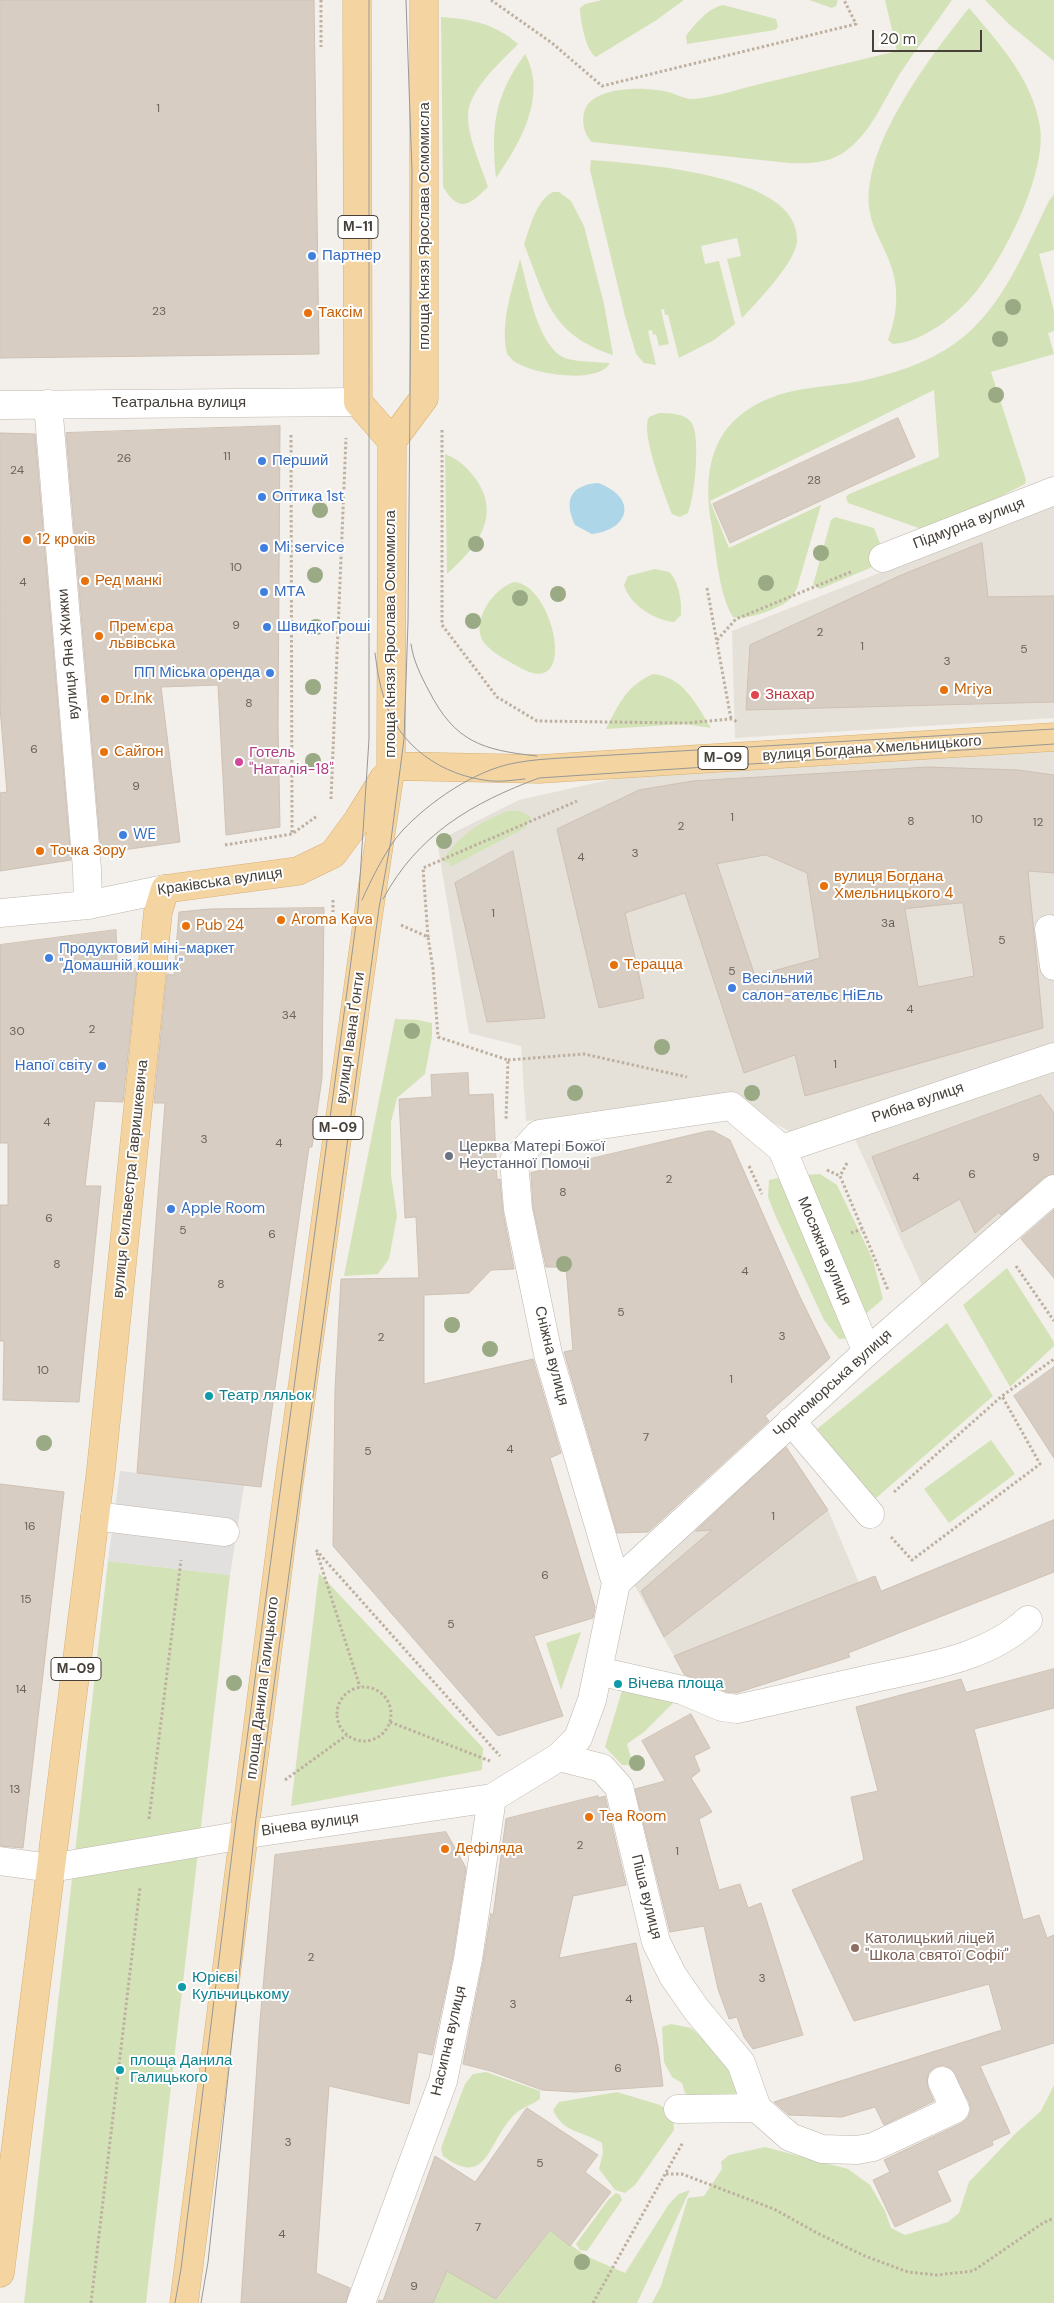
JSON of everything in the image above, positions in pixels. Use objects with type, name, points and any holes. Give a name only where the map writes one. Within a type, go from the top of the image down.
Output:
[{"type":"main road","name":"М-11","points":[[357,0],[358,402]]},
{"type":"main road","name":"площа Князя Ярослава Осмомисла","points":[[391,766],[392,441],[424,398],[424,0]]},
{"type":"main road","points":[[358,402],[392,441]]},
{"type":"main road","name":"вулиця Богдана Хмельницького","points":[[391,766],[539,769],[1054,737]]},
{"type":"main road","name":"Краківська вулиця","points":[[165,889],[298,871],[333,854],[358,820],[391,766]]},
{"type":"main road","name":"вулиця Івана Ґонти","points":[[288,1490],[368,917],[391,766]]},
{"type":"main road","name":"вулиця Сильвестра Гавришкевича","points":[[95,1516],[158,912],[165,889]]},
{"type":"main road","name":"площа Данила Галицького","points":[[184,2303],[288,1490]]},
{"type":"main road","name":"М-09","points":[[0,2273],[95,1516]]},
{"type":"street","name":"Театральна вулиця","points":[[0,405],[358,402]]},
{"type":"street","name":"вулиця Яна Жижки","points":[[48,404],[86,859],[88,905]]},
{"type":"street","name":"Підмурна вулиця","points":[[883,558],[1054,491]]},
{"type":"street","name":"Краківська вулиця","points":[[0,913],[88,905],[165,889]]},
{"type":"street","points":[[1049,929],[1054,966]]},
{"type":"street","name":"Рибна вулиця","points":[[782,1149],[1054,1057]]},
{"type":"street","name":"Сніжна вулиця","points":[[616,1583],[548,1354],[518,1209],[514,1161],[539,1134],[731,1106],[782,1149]]},
{"type":"street","name":"Мосяжна вулиця","points":[[782,1149],[867,1352]]},
{"type":"street","name":"Чорноморська вулиця","points":[[616,1583],[867,1352],[1054,1189]]},
{"type":"street","points":[[792,1421],[870,1514]]},
{"type":"street","points":[[95,1516],[225,1532]]},
{"type":"street","points":[[559,1757],[578,1738],[592,1700],[616,1583]]},
{"type":"street","points":[[598,1671],[682,1690],[722,1707],[737,1709],[939,1663],[993,1645],[1013,1635],[1028,1620]]},
{"type":"street","name":"Вічева вулиця","points":[[0,1861],[51,1868],[492,1798],[559,1757]]},
{"type":"street","name":"Піша вулиця","points":[[559,1757],[602,1768],[619,1787],[656,1942],[673,1976],[696,2010],[741,2063],[757,2108]]},
{"type":"street","name":"Насипна вулиця","points":[[361,2303],[443,2081],[468,1958],[492,1798]]},
{"type":"street","points":[[678,2109],[757,2108],[790,2138],[822,2148],[858,2150],[873,2147],[955,2109],[942,2081]]},
{"type":"path","points":[[491,0],[552,43],[602,86],[856,24],[844,0]]},
{"type":"path","points":[[291,439],[292,834],[298,871]]},
{"type":"path","points":[[331,807],[346,440]]},
{"type":"path","points":[[442,442],[442,625],[497,697],[537,720],[686,722],[731,719],[744,725]]},
{"type":"path","points":[[717,640],[736,619],[883,558]]},
{"type":"path","points":[[707,588],[731,719]]},
{"type":"path","points":[[585,799],[539,816],[423,868],[438,1037],[508,1060],[584,1054],[694,1079]]},
{"type":"path","points":[[223,845],[292,834],[323,812]]},
{"type":"path","points":[[395,922],[428,937]]},
{"type":"path","points":[[506,1127],[508,1060]]},
{"type":"path","points":[[849,1159],[840,1176],[891,1296]]},
{"type":"path","points":[[747,1162],[755,1178]]},
{"type":"path","points":[[998,1238],[1054,1322]]},
{"type":"path","points":[[1002,1396],[1040,1464],[912,1560],[870,1514],[1002,1396],[1054,1359]]},
{"type":"path","points":[[148,1828],[186,1527]]},
{"type":"path","points":[[360,1687],[316,1550],[506,1762]]},
{"type":"path","points":[[360,1687],[377,1690],[389,1704],[390,1722],[386,1730],[371,1740],[363,1741],[347,1734],[341,1728],[337,1711],[344,1695],[360,1687]]},
{"type":"path","points":[[390,1722],[495,1763]]},
{"type":"path","points":[[286,1780],[347,1734]]},
{"type":"path","points":[[91,2303],[140,1882]]},
{"type":"path","points":[[593,2303],[666,2174],[682,2174],[774,2209],[817,2234],[865,2256],[908,2272],[938,2275],[973,2271],[1042,2223],[1054,2218]]},
{"type":"shaded area","points":[[1054,504],[1054,718],[735,738],[732,631]]},
{"type":"shaded area","points":[[1054,749],[1054,1045],[793,1133],[728,1099],[526,1121],[521,1046],[469,1033],[437,841],[519,800],[622,777]]},
{"type":"shaded area","points":[[1054,1065],[1054,1182],[926,1294],[853,1135]]},
{"type":"shaded area","points":[[780,1444],[795,1460],[828,1510],[865,1597],[686,1678],[631,1579]]},
{"type":"shaded area","points":[[120,1471],[244,1485],[230,1575],[108,1561]]},
{"type":"green space","points":[[602,0],[684,0],[655,21],[596,57],[589,49],[582,27],[580,8],[585,4]]},
{"type":"green space","points":[[809,0],[838,0],[836,6],[832,8]]},
{"type":"green space","points":[[885,0],[952,0],[899,75],[870,125],[856,143],[834,158],[812,163],[789,163],[592,142],[586,133],[583,116],[587,105],[598,96],[618,90],[650,89],[668,92],[688,99],[702,98],[897,51]]},
{"type":"green space","points":[[985,0],[1054,0],[1054,61],[1010,25]]},
{"type":"green space","points":[[723,5],[776,19],[778,27],[775,30],[687,44],[686,36],[698,22],[712,9]]},
{"type":"green space","points":[[969,8],[1013,63],[1030,94],[1040,127],[1037,167],[1030,191],[1010,237],[975,293],[949,319],[927,333],[893,344],[888,340],[896,310],[896,289],[892,268],[875,230],[870,213],[869,188],[875,161],[886,133],[918,76]]},
{"type":"green space","points":[[441,17],[463,19],[492,27],[518,44],[479,87],[469,106],[470,134],[488,187],[465,204],[455,201],[443,187]]},
{"type":"green space","points":[[525,54],[534,86],[532,102],[522,135],[496,178],[494,143],[497,113],[507,84]]},
{"type":"green space","points":[[591,160],[677,169],[713,176],[746,187],[773,200],[791,218],[797,241],[795,250],[775,281],[742,318],[727,259],[741,256],[737,238],[701,246],[705,264],[719,261],[735,324],[714,340],[679,358],[668,315],[665,315],[664,309],[661,310],[669,344],[659,346],[656,334],[653,335],[652,330],[648,331],[656,365],[644,363],[636,354],[625,316],[590,170]]},
{"type":"green space","points":[[553,192],[559,192],[571,201],[584,226],[604,304],[613,355],[576,337],[563,325],[545,298],[524,244],[538,208],[542,201]]},
{"type":"green space","points":[[1054,194],[1054,250],[1039,254],[1054,311],[1054,331],[1048,333],[1054,354],[991,372],[1026,480],[1025,484],[930,532],[848,503],[846,497],[849,494],[939,457],[934,390],[710,501],[729,548],[821,505],[797,588],[791,599],[767,612],[745,617],[733,617],[724,596],[718,570],[709,498],[709,477],[713,458],[720,440],[730,425],[744,412],[762,401],[793,391],[856,382],[881,376],[919,363],[954,344],[986,315],[999,297],[1021,260]]},
{"type":"green space","points":[[520,259],[536,316],[549,344],[558,354],[568,359],[610,363],[603,370],[579,376],[550,373],[524,366],[515,362],[507,354],[505,342],[506,318]]},
{"type":"green space","points":[[659,413],[676,414],[684,417],[691,422],[694,429],[696,466],[693,494],[688,513],[680,517],[672,514],[650,450],[647,425],[649,417]]},
{"type":"green space","points":[[445,454],[458,461],[472,474],[483,492],[487,505],[486,518],[476,542],[447,574]]},
{"type":"green space","points":[[835,517],[874,528],[885,556],[882,563],[820,589],[813,585],[831,520]]},
{"type":"green space","points":[[655,569],[669,572],[677,586],[681,604],[681,615],[674,622],[651,615],[637,605],[624,585],[628,576]]},
{"type":"green space","points":[[514,582],[528,588],[540,601],[549,619],[554,639],[555,656],[550,669],[538,674],[502,658],[487,646],[482,638],[480,629],[481,619],[485,609],[498,592]]},
{"type":"green space","points":[[653,674],[664,676],[681,686],[694,701],[711,728],[685,724],[606,729],[624,697],[636,684]]},
{"type":"green space","points":[[508,811],[520,811],[531,817],[525,828],[450,867],[449,862],[446,863],[443,860],[463,836],[489,819]]},
{"type":"green space","points":[[395,1019],[432,1023],[432,1037],[425,1074],[397,1098],[391,1122],[391,1175],[397,1216],[389,1259],[378,1274],[344,1276]]},
{"type":"green space","points":[[820,1174],[837,1185],[873,1260],[883,1299],[862,1317],[852,1338],[839,1339],[824,1320],[768,1197],[769,1180],[787,1176]]},
{"type":"green space","points":[[1007,1268],[1054,1342],[1054,1346],[1010,1387],[963,1305]]},
{"type":"green space","points":[[947,1323],[993,1396],[875,1499],[817,1429]]},
{"type":"green space","points":[[991,1440],[1015,1474],[949,1523],[924,1489]]},
{"type":"green space","points":[[108,1561],[230,1575],[146,2303],[24,2303]]},
{"type":"green space","points":[[319,1573],[483,1748],[482,1770],[291,1806]]},
{"type":"green space","points":[[581,1632],[561,1690],[546,1643]]},
{"type":"green space","points":[[624,1684],[677,1699],[644,1732],[627,1744],[633,1765],[622,1765],[605,1747]]},
{"type":"green space","points":[[671,2024],[691,2028],[706,2041],[743,2085],[735,2100],[702,2103],[685,2093],[682,2083],[672,2077],[664,2062],[662,2027]]},
{"type":"green space","points":[[486,2072],[540,2091],[540,2099],[514,2115],[505,2125],[486,2158],[478,2165],[469,2167],[458,2165],[443,2156],[441,2148],[465,2084],[473,2074]]},
{"type":"green space","points":[[1054,2085],[1054,2303],[652,2303],[661,2286],[688,2198],[704,2196],[722,2169],[721,2162],[729,2155],[765,2147],[848,2169],[870,2185],[885,2211],[891,2228],[905,2235],[948,2222],[959,2213],[969,2182],[1015,2134],[1041,2111]]},
{"type":"green space","points":[[617,2092],[660,2105],[673,2114],[674,2130],[635,2185],[625,2193],[615,2190],[599,2169],[603,2153],[602,2143],[574,2131],[562,2123],[553,2110],[559,2102]]},
{"type":"green space","points":[[690,2190],[637,2303],[433,2303],[447,2271],[497,2299],[550,2230],[586,2256],[625,2273],[669,2204],[679,2194]]},
{"type":"green space","points":[[616,2193],[620,2195],[622,2200],[587,2251],[580,2250],[576,2244],[608,2200]]},
{"type":"water","points":[[598,483],[611,489],[619,496],[624,504],[624,512],[615,526],[592,534],[575,525],[571,516],[570,501],[572,495],[581,487]]},
{"type":"building","points":[[0,0],[314,0],[319,354],[0,358]]},
{"type":"building","points":[[898,418],[915,457],[730,543],[713,504]]},
{"type":"building","points":[[280,426],[278,726],[280,827],[226,835],[218,685],[161,687],[180,842],[101,853],[66,433]]},
{"type":"building","points":[[0,433],[35,434],[71,860],[0,871],[0,793],[7,792],[0,708]]},
{"type":"building","points":[[982,543],[988,597],[1054,596],[1054,702],[746,710],[750,645],[899,576]]},
{"type":"building","points":[[928,767],[1018,770],[1054,775],[1054,873],[1028,871],[1043,1028],[805,1096],[795,1055],[744,1073],[685,893],[625,913],[644,998],[599,1008],[557,829],[639,790],[693,781]],"holes":[[[766,855],[807,873],[820,958],[755,976],[717,864]],[[963,903],[974,976],[918,987],[905,909]]]},
{"type":"building","points":[[513,851],[545,1018],[487,1022],[455,883]]},
{"type":"building","points":[[324,908],[322,1078],[312,1147],[309,1147],[261,1487],[137,1473],[165,1103],[154,1103],[167,974],[174,975],[179,912],[210,909]]},
{"type":"building","points":[[116,930],[117,965],[137,969],[123,1102],[95,1101],[85,1186],[101,1186],[79,1402],[3,1400],[4,1341],[0,1341],[0,1205],[8,1205],[8,1143],[0,1143],[0,945]]},
{"type":"building","points":[[468,1073],[469,1095],[493,1094],[497,1180],[500,1179],[503,1212],[514,1269],[491,1270],[469,1293],[424,1295],[424,1384],[533,1359],[561,1453],[550,1458],[595,1607],[593,1618],[534,1636],[563,1716],[498,1736],[333,1546],[335,1389],[341,1279],[419,1278],[416,1217],[405,1218],[399,1099],[432,1097],[431,1075]]},
{"type":"building","points":[[1041,1095],[1054,1113],[1054,1174],[1044,1177],[1001,1215],[999,1212],[975,1233],[960,1199],[902,1232],[872,1157]]},
{"type":"building","points":[[713,1131],[730,1140],[798,1293],[830,1358],[765,1416],[769,1421],[648,1532],[617,1533],[564,1352],[573,1350],[566,1267],[546,1267],[533,1207],[531,1173]]},
{"type":"building","points":[[1054,1210],[1054,1278],[1021,1239]]},
{"type":"building","points":[[1054,1367],[1054,1458],[1014,1396]]},
{"type":"building","points":[[786,1447],[828,1510],[664,1637],[641,1591],[712,1530],[696,1531]]},
{"type":"building","points":[[0,1484],[64,1492],[23,1848],[0,1846]]},
{"type":"building","points":[[1054,1520],[1054,1572],[848,1653],[850,1657],[736,1693],[726,1692],[684,1674],[674,1656],[875,1576],[881,1591]]},
{"type":"building","points":[[1054,1669],[1054,1708],[974,1729],[1023,1920],[1039,1915],[1047,1938],[1054,1935],[1054,2043],[980,2066],[1010,2133],[992,2141],[993,2145],[937,2171],[951,2201],[895,2227],[873,2180],[890,2172],[884,2160],[962,2123],[968,2118],[971,2110],[969,2102],[951,2069],[943,2065],[935,2067],[929,2072],[927,2079],[928,2087],[934,2101],[884,2125],[875,2107],[842,2117],[789,2115],[774,2102],[1002,2030],[989,1984],[854,2021],[792,1890],[864,1860],[851,1797],[878,1791],[856,1707],[961,1679],[966,1692]]},
{"type":"building","points":[[691,1714],[710,1748],[694,1756],[700,1771],[691,1778],[712,1812],[699,1819],[719,1890],[740,1884],[748,1908],[761,1903],[803,2035],[753,2049],[744,2037],[737,2017],[729,2019],[718,1989],[704,1926],[670,1932],[635,1789],[665,1781],[642,1741]]},
{"type":"building","points":[[598,1796],[598,1798],[605,1796],[626,1885],[573,1896],[559,1958],[636,1943],[658,2047],[663,2086],[576,2092],[542,2090],[491,2071],[463,2064],[491,1913],[493,1916],[506,1819]]},
{"type":"building","points":[[446,1832],[466,1868],[453,1956],[432,2055],[418,2052],[409,2104],[329,2086],[316,2273],[350,2288],[346,2303],[241,2303],[260,2021],[275,1855]]},
{"type":"building","points":[[527,2108],[598,2155],[585,2172],[611,2192],[570,2246],[550,2230],[496,2299],[447,2271],[433,2303],[378,2303],[379,2300],[383,2301],[435,2156],[475,2182]]},
{"type":"tram line","points":[[175,2303],[181,2269],[236,1821],[358,909],[369,739],[369,0]]},
{"type":"tram line","points":[[201,2303],[208,2262],[256,1818],[379,908],[391,840],[404,739],[408,622],[412,172],[406,0]]},
{"type":"tram line","points":[[411,644],[415,662],[429,691],[449,722],[460,732],[486,746],[518,754],[537,756]]},
{"type":"tram line","points":[[375,653],[381,687],[391,715],[400,731],[424,756],[456,773],[473,778],[495,781],[525,779]]},
{"type":"tram line","points":[[362,900],[396,838],[425,809],[454,789],[484,772],[515,763],[555,758],[1054,729]]},
{"type":"tram line","points":[[383,899],[397,876],[413,856],[449,824],[491,798],[539,778],[1054,744]]},
{"type":"place","name":"Партнер","points":[[312,256]]},
{"type":"place","name":"Таксім","points":[[308,313]]},
{"type":"place","name":"Перший","points":[[262,461]]},
{"type":"place","name":"Оптика 1st","points":[[262,497]]},
{"type":"place","name":"12 кроків","points":[[27,540]]},
{"type":"place","name":"Mi service","points":[[264,548]]},
{"type":"place","name":"Ред манкі","points":[[85,581]]},
{"type":"place","name":"МТА","points":[[264,592]]},
{"type":"place","name":"ШвидкоГроші","points":[[267,627]]},
{"type":"place","name":"Прем'єра львівська","points":[[99,636]]},
{"type":"place","name":"ПП Міська оренда","points":[[270,673]]},
{"type":"place","name":"Mriya","points":[[944,690]]},
{"type":"place","name":"Знахар","points":[[755,695]]},
{"type":"place","name":"Dr.Ink","points":[[105,699]]},
{"type":"place","name":"Сайгон","points":[[104,752]]},
{"type":"place","name":"Готель \"Наталія-18\"","points":[[239,762]]},
{"type":"place","name":"WE","points":[[123,835]]},
{"type":"place","name":"Точка Зору","points":[[40,851]]},
{"type":"place","name":"вулиця Богдана Хмельницького 4","points":[[824,886]]},
{"type":"place","name":"Aroma Kava","points":[[281,920]]},
{"type":"place","name":"Pub 24","points":[[186,926]]},
{"type":"place","name":"Продуктовий міні-маркет \"Домашній кошик\"","points":[[49,958]]},
{"type":"place","name":"Терацца","points":[[614,965]]},
{"type":"place","name":"Весільний салон-ательє НіЕль","points":[[732,988]]},
{"type":"place","name":"Напої світу","points":[[102,1066]]},
{"type":"place","name":"Церква Матері Божої Неустанної Помочі","points":[[449,1156]]},
{"type":"place","name":"Apple Room","points":[[171,1209]]},
{"type":"place","name":"Театр ляльок","points":[[209,1396]]},
{"type":"place","name":"Вічева площа","points":[[618,1684]]},
{"type":"place","name":"Tea Room","points":[[589,1817]]},
{"type":"place","name":"Дефіляда","points":[[445,1849]]},
{"type":"place","name":"Католицький ліцей \"Школа святої Софії\"","points":[[855,1948]]},
{"type":"place","name":"Юрієві Кульчицькому","points":[[182,1987]]},
{"type":"place","name":"площа Данила Галицького","points":[[120,2070]]}]
